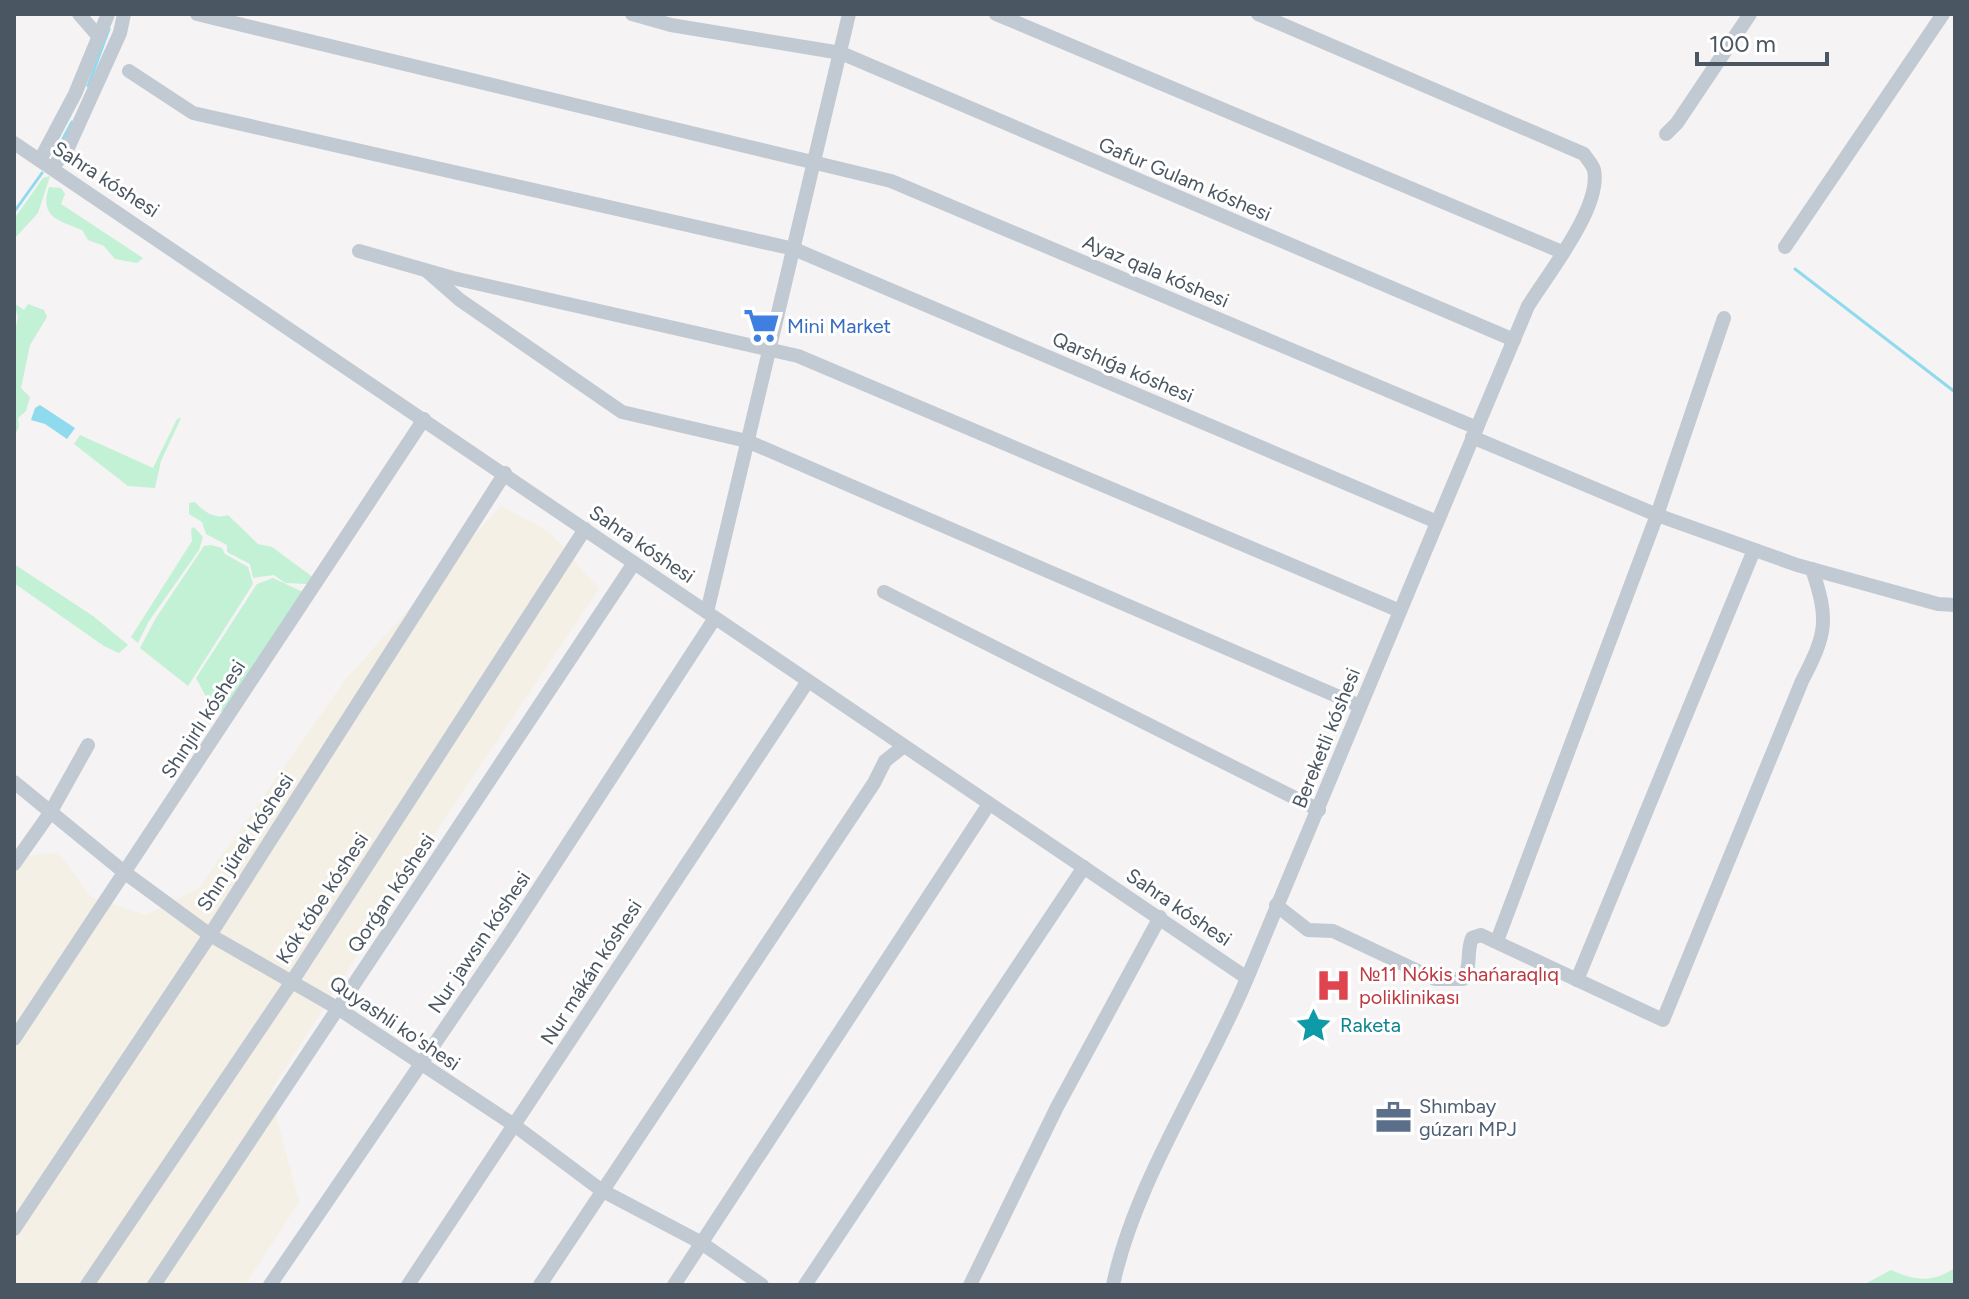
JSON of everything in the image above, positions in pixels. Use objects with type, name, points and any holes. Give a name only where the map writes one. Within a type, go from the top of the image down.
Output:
[{"type":"street","points":[[79,14],[99,37]]},
{"type":"street","points":[[46,164],[108,14]]},
{"type":"street","points":[[46,164],[67,150],[120,33],[124,14]]},
{"type":"street","name":"Ayaz qala kóshesi","points":[[197,14],[891,181],[1657,515],[1812,569],[1938,604],[1955,605]]},
{"type":"street","name":"Gafur Gulam kóshesi","points":[[632,14],[671,25],[841,53],[1514,340]]},
{"type":"street","points":[[711,615],[747,441],[849,14]]},
{"type":"street","points":[[996,14],[1562,252]]},
{"type":"street","name":"Bereketli kóshesi","points":[[1113,1285],[1118,1260],[1152,1179],[1247,978],[1528,306],[1587,211],[1594,169],[1584,154],[1258,14]]},
{"type":"street","points":[[1666,134],[1677,123],[1750,14]]},
{"type":"street","points":[[1785,247],[1943,14]]},
{"type":"street","name":"Qarshıǵa kóshesi","points":[[129,71],[193,113],[794,249],[1437,522]]},
{"type":"street","name":"Sahra kóshesi","points":[[14,143],[1247,978]]},
{"type":"street","points":[[359,251],[425,270],[798,356],[1400,611]]},
{"type":"street","points":[[425,270],[460,300],[622,412],[747,441],[1360,706]]},
{"type":"street","points":[[1497,941],[1657,515],[1724,318]]},
{"type":"street","name":"Shınjırlı kóshesi","points":[[14,1039],[424,419]]},
{"type":"street","name":"Shın júrek kóshesi","points":[[14,1229],[210,935],[505,473]]},
{"type":"street","name":"Kók tóbe kóshesi","points":[[87,1285],[293,980],[585,529]]},
{"type":"street","points":[[1577,980],[1754,550]]},
{"type":"street","name":"Qorǵan kóshesi","points":[[154,1285],[634,563]]},
{"type":"street","points":[[1276,905],[1308,930],[1333,931],[1435,979],[1463,979],[1470,968],[1472,938],[1481,935],[1663,1020],[1802,681],[1821,646],[1825,608],[1812,569]]},
{"type":"street","points":[[884,592],[1319,810]]},
{"type":"street","name":"Nur jawsın kóshesi","points":[[270,1285],[421,1064],[711,615]]},
{"type":"street","name":"Nur mákán kóshesi","points":[[408,1285],[808,681]]},
{"type":"street","points":[[14,864],[50,813],[88,745]]},
{"type":"street","points":[[540,1285],[874,783],[885,761],[904,746]]},
{"type":"street","name":"Quyashli ko'shesi","points":[[14,782],[124,872],[210,935],[339,1009],[514,1125],[601,1190],[700,1242],[762,1285]]},
{"type":"street","points":[[674,1285],[989,804]]},
{"type":"street","points":[[805,1285],[1084,867]]},
{"type":"street","points":[[970,1285],[1057,1107],[1160,917]]},
{"type":"green space","points":[[50,176],[38,213],[14,239],[14,219],[43,178]]},
{"type":"green space","points":[[49,187],[61,188],[65,194],[61,204],[143,258],[137,263],[115,259],[104,246],[88,240],[82,230],[53,216],[47,205]]},
{"type":"green space","points":[[14,303],[24,310],[28,304],[44,310],[47,317],[30,345],[21,388],[30,397],[26,411],[18,418],[19,427],[14,436],[14,337],[18,317]]},
{"type":"green space","points":[[181,418],[161,461],[155,488],[128,486],[74,444],[80,435],[153,468],[177,419]]},
{"type":"green space","points":[[195,502],[214,515],[228,515],[258,544],[272,547],[314,578],[307,584],[285,583],[274,575],[253,578],[250,564],[227,552],[227,545],[206,534],[202,522],[189,514],[189,503]]},
{"type":"green space","points":[[194,527],[203,537],[199,550],[149,621],[138,643],[131,637],[192,541],[191,529]]},
{"type":"green space","points":[[204,546],[222,548],[225,554],[248,567],[253,584],[188,686],[140,648]]},
{"type":"green space","points":[[14,564],[93,616],[128,645],[119,653],[104,646],[14,583]]},
{"type":"green space","points":[[273,578],[303,592],[227,715],[210,704],[196,678],[257,584]]},
{"type":"green space","points":[[1955,1268],[1955,1285],[1863,1285],[1891,1270],[1924,1279]]},
{"type":"sand","points":[[501,506],[550,532],[599,589],[444,820],[270,1092],[299,1202],[245,1285],[14,1285],[14,858],[58,852],[91,897],[146,915],[199,888],[346,679]]},
{"type":"water","points":[[40,405],[75,428],[67,439],[45,424],[31,420],[35,408]]},
{"type":"waterway","points":[[88,86],[109,29]]},
{"type":"waterway","points":[[56,152],[72,122]]},
{"type":"waterway","points":[[14,212],[42,173]]},
{"type":"waterway","points":[[1795,269],[1955,392]]},
{"type":"place","name":"Mini Market","points":[[761,326]]},
{"type":"place","name":"№11 Nókis shańaraqlıq poliklinikası","points":[[1333,985]]},
{"type":"place","name":"Raketa","points":[[1314,1025]]},
{"type":"place","name":"Shımbay gúzarı MPJ","points":[[1393,1117]]}]
